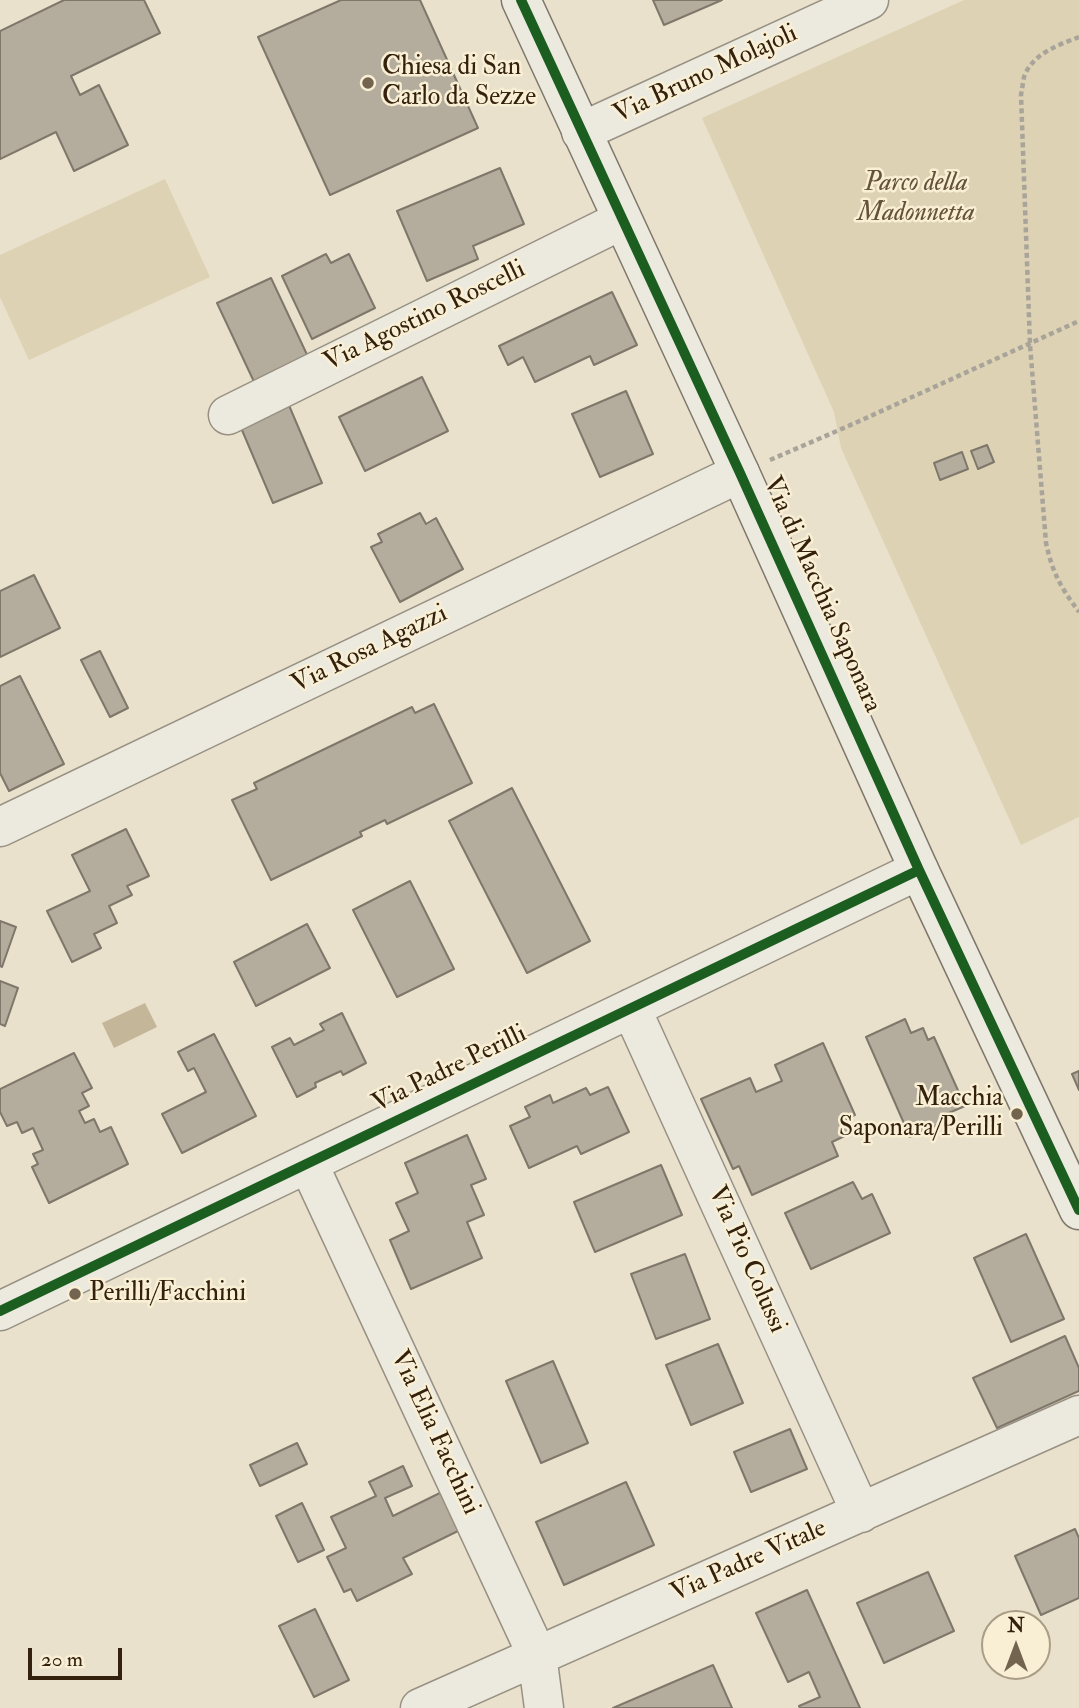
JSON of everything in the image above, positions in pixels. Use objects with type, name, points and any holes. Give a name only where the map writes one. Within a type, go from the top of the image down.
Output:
[{"type":"street","name":"Via di Macchia Saponara","points":[[521,0],[740,473],[919,870],[1079,1209]]},
{"type":"street","name":"Via Bruno Molajoli","points":[[582,132],[869,0]]},
{"type":"street","name":"Via Agostino Roscelli","points":[[228,415],[622,220]]},
{"type":"street","name":"Via Rosa Agazzi","points":[[1,826],[740,473]]},
{"type":"street","name":"Via Padre Perilli","points":[[0,1311],[919,870]]},
{"type":"street","name":"Via Pio Colussi","points":[[631,1008],[861,1513]]},
{"type":"street","name":"Via Elia Facchini","points":[[308,1163],[537,1655],[544,1708]]},
{"type":"street","name":"Via Padre Vitale","points":[[419,1708],[1079,1415]]},
{"type":"path","points":[[1079,37],[1060,44],[1031,64],[1024,77],[1021,95],[1030,345],[1046,542],[1052,568],[1063,590],[1079,612]]},
{"type":"path","points":[[740,473],[1079,321]]},
{"type":"green space","name":"Parco della Madonnetta","points":[[964,0],[1079,0],[1079,817],[1021,845],[841,448],[834,412],[702,118]]},
{"type":"green space","points":[[165,179],[210,277],[29,360],[0,297],[0,255]]},
{"type":"shaded area","points":[[145,1003],[157,1027],[114,1048],[102,1023]]},
{"type":"building","points":[[64,0],[144,0],[160,33],[71,76],[80,95],[99,85],[128,145],[74,171],[56,132],[0,159],[0,31]]},
{"type":"building","name":"Chiesa di San Carlo da Sezze","points":[[341,0],[420,0],[478,128],[330,195],[258,37]]},
{"type":"building","points":[[653,0],[722,0],[664,25]]},
{"type":"building","points":[[500,168],[524,224],[473,246],[478,259],[427,281],[397,211]]},
{"type":"building","points":[[326,254],[331,263],[349,254],[375,308],[312,339],[282,276]]},
{"type":"building","points":[[271,278],[310,361],[256,386],[217,303]]},
{"type":"building","points":[[612,292],[637,345],[594,365],[590,356],[535,382],[523,357],[508,365],[499,346]]},
{"type":"building","points":[[422,377],[448,431],[365,471],[339,417]]},
{"type":"building","points":[[626,391],[653,454],[600,477],[572,414]]},
{"type":"building","points":[[285,396],[322,483],[273,503],[236,416]]},
{"type":"building","points":[[987,445],[994,462],[978,469],[971,451]]},
{"type":"building","points":[[962,452],[968,469],[940,480],[934,463]]},
{"type":"building","points":[[420,513],[426,524],[436,518],[463,569],[400,602],[371,547],[382,542],[378,534]]},
{"type":"building","points":[[34,575],[60,628],[0,657],[0,591]]},
{"type":"building","points":[[100,651],[128,708],[110,717],[81,660]]},
{"type":"building","points":[[20,676],[64,764],[9,791],[0,773],[0,686]]},
{"type":"building","points":[[434,704],[472,783],[387,824],[385,820],[360,832],[362,836],[271,880],[232,800],[257,789],[254,783],[412,707],[415,713]]},
{"type":"building","points":[[512,788],[590,941],[527,973],[449,821]]},
{"type":"building","points":[[126,829],[149,876],[127,886],[132,895],[109,906],[117,923],[94,934],[101,948],[72,962],[47,911],[90,891],[72,855]]},
{"type":"building","points":[[410,881],[454,969],[397,997],[353,910]]},
{"type":"building","points":[[0,921],[16,927],[2,967],[0,966]]},
{"type":"building","points":[[307,924],[330,968],[256,1006],[234,962]]},
{"type":"building","points":[[0,981],[18,988],[5,1026],[0,1024]]},
{"type":"building","points":[[342,1013],[366,1063],[343,1075],[341,1071],[315,1083],[316,1087],[297,1097],[272,1047],[290,1038],[294,1045],[324,1030],[320,1024]]},
{"type":"building","points":[[905,1019],[911,1033],[923,1028],[928,1040],[934,1037],[965,1106],[944,1115],[947,1121],[910,1137],[866,1037]]},
{"type":"building","points":[[214,1034],[256,1116],[182,1153],[162,1114],[206,1092],[194,1068],[188,1071],[178,1052]]},
{"type":"building","points":[[823,1043],[855,1115],[846,1120],[851,1133],[832,1142],[838,1156],[752,1195],[739,1166],[733,1169],[701,1099],[750,1078],[756,1092],[782,1081],[775,1065]]},
{"type":"building","points":[[74,1053],[92,1088],[82,1093],[89,1106],[79,1111],[85,1123],[94,1119],[100,1132],[111,1127],[128,1164],[49,1203],[32,1167],[38,1164],[33,1154],[43,1150],[33,1128],[22,1133],[17,1122],[7,1126],[0,1112],[0,1089]]},
{"type":"building","points":[[1079,1071],[1079,1090],[1072,1074]]},
{"type":"building","points":[[608,1087],[629,1132],[581,1154],[577,1146],[529,1168],[510,1126],[530,1117],[525,1107],[550,1095],[553,1103],[586,1088],[590,1095]]},
{"type":"building","points":[[467,1135],[486,1179],[471,1185],[484,1215],[467,1222],[482,1258],[411,1289],[390,1240],[409,1231],[396,1203],[418,1193],[405,1163]]},
{"type":"building","points":[[661,1165],[682,1215],[595,1252],[574,1202]]},
{"type":"building","points":[[853,1182],[862,1199],[872,1194],[890,1233],[811,1269],[785,1213]]},
{"type":"building","points":[[1026,1234],[1064,1319],[1011,1342],[974,1258]]},
{"type":"building","points":[[685,1254],[710,1319],[656,1339],[631,1274]]},
{"type":"building","points":[[1065,1336],[1079,1368],[1079,1391],[997,1428],[973,1378]]},
{"type":"building","points":[[718,1344],[743,1403],[691,1425],[666,1365]]},
{"type":"building","points":[[553,1361],[588,1443],[541,1463],[506,1381]]},
{"type":"building","points":[[790,1429],[807,1469],[751,1492],[734,1452]]},
{"type":"building","points":[[297,1443],[307,1464],[260,1486],[250,1465]]},
{"type":"building","points":[[403,1466],[412,1486],[385,1498],[393,1516],[444,1491],[462,1529],[403,1558],[412,1574],[357,1601],[351,1589],[344,1592],[327,1557],[346,1548],[331,1517],[376,1496],[369,1482]]},
{"type":"building","points":[[626,1482],[654,1545],[564,1585],[536,1522]]},
{"type":"building","points":[[302,1503],[324,1550],[298,1562],[276,1516]]},
{"type":"building","points":[[1075,1529],[1079,1538],[1079,1598],[1051,1611],[1039,1610],[1015,1556]]},
{"type":"building","points":[[928,1572],[954,1631],[884,1663],[857,1603]]},
{"type":"building","points":[[807,1590],[860,1708],[800,1708],[799,1706],[820,1697],[809,1672],[788,1682],[756,1613]]},
{"type":"building","points":[[315,1609],[349,1680],[314,1697],[279,1626]]},
{"type":"building","points":[[713,1665],[732,1708],[613,1708]]},
{"type":"cycle path","points":[[521,0],[740,473],[919,870],[1079,1210]]},
{"type":"cycle path","points":[[0,1311],[919,870]]},
{"type":"place","name":"Chiesa di San Carlo da Sezze","points":[[368,83]]},
{"type":"place","name":"Macchia Saponara/Perilli","points":[[1017,1114]]},
{"type":"place","name":"Perilli/Facchini","points":[[75,1294]]}]
